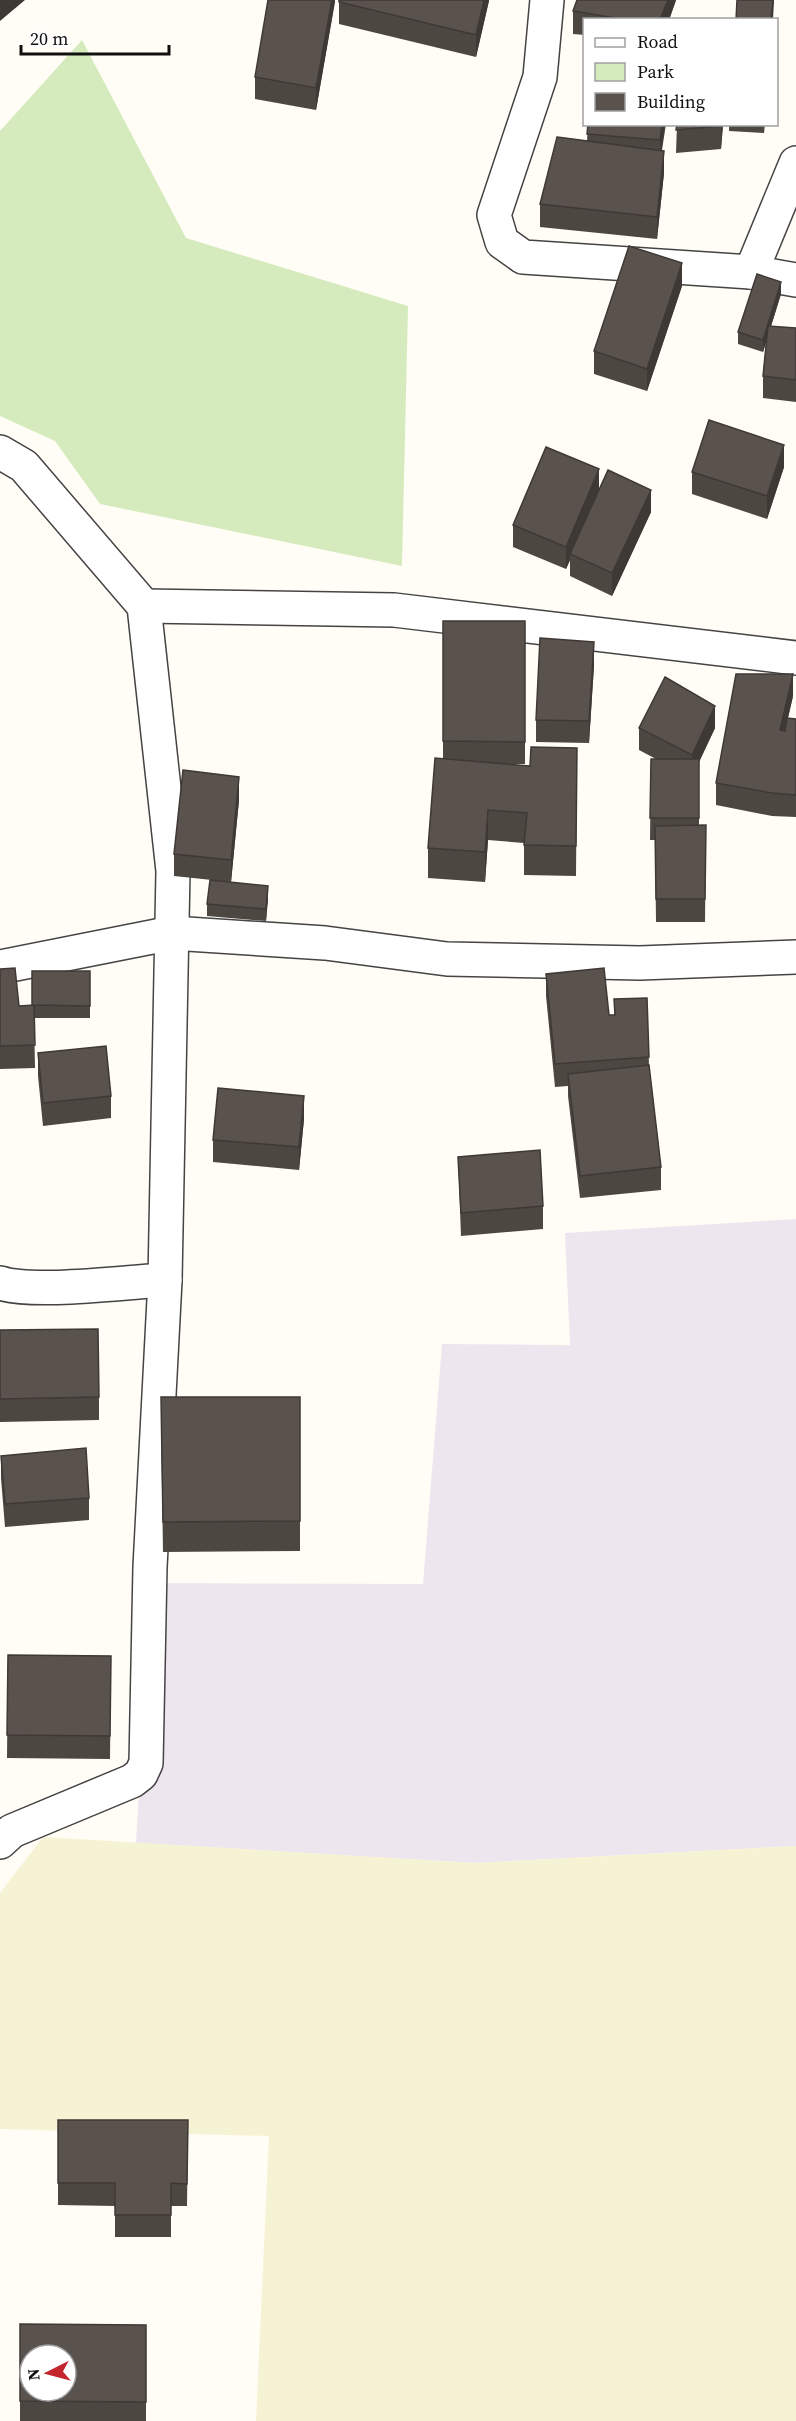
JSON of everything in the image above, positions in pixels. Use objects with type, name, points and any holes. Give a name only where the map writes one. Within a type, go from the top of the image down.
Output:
[{"type":"street","points":[[547,0],[540,77],[494,215],[502,242],[523,257],[751,272],[796,280]]},
{"type":"street","points":[[751,272],[796,164]]},
{"type":"street","points":[[0,452],[24,466],[144,606],[173,872],[165,1280],[150,1567],[146,1763],[141,1774],[132,1781],[12,1831],[0,1842]]},
{"type":"street","points":[[144,606],[394,610],[796,658]]},
{"type":"street","points":[[0,967],[172,933],[325,943],[447,959],[640,963],[796,957]]},
{"type":"street","points":[[0,1283],[11,1286],[64,1286],[165,1280]]},
{"type":"shaded area","points":[[796,1219],[796,1846],[475,1863],[136,1843],[151,1583],[423,1584],[442,1344],[570,1345],[565,1233]]},
{"type":"shaded area","points":[[43,1837],[475,1863],[796,1846],[796,2421],[256,2421],[269,2136],[0,2129],[0,1893]]},
{"type":"green space","points":[[82,40],[186,238],[408,306],[402,566],[100,504],[55,441],[0,416],[0,131]]},
{"type":"building","points":[[268,0],[332,0],[316,88],[255,77]]},
{"type":"building","points":[[339,0],[484,0],[476,35],[339,2]]},
{"type":"building","points":[[577,0],[668,0],[661,18],[615,18],[573,11]]},
{"type":"building","points":[[737,0],[773,0],[771,18],[736,18]]},
{"type":"building","points":[[588,126],[662,126],[660,140],[587,134]]},
{"type":"building","points":[[677,126],[721,126],[676,130]]},
{"type":"building","points":[[557,137],[664,151],[657,217],[540,204]]},
{"type":"building","points":[[629,246],[682,263],[647,369],[594,351]]},
{"type":"building","points":[[757,274],[781,282],[763,340],[738,332]]},
{"type":"building","points":[[768,326],[796,328],[796,380],[763,376]]},
{"type":"building","points":[[709,420],[784,445],[767,496],[692,472]]},
{"type":"building","points":[[546,447],[599,469],[566,547],[513,525]]},
{"type":"building","points":[[608,470],[651,490],[612,573],[570,554]]},
{"type":"building","points":[[443,621],[525,621],[525,742],[443,741]]},
{"type":"building","points":[[540,638],[594,642],[589,721],[536,720]]},
{"type":"building","points":[[736,674],[793,674],[780,730],[785,731],[787,718],[796,719],[796,795],[716,783]]},
{"type":"building","points":[[665,677],[715,706],[692,755],[639,728]]},
{"type":"building","points":[[531,747],[577,748],[576,846],[524,845],[527,813],[488,810],[485,852],[428,848],[435,758],[530,766]]},
{"type":"building","points":[[651,759],[699,759],[699,818],[650,818]]},
{"type":"building","points":[[183,770],[239,777],[231,860],[174,854]]},
{"type":"building","points":[[706,825],[705,899],[656,899],[655,826]]},
{"type":"building","points":[[210,880],[268,886],[266,909],[207,904]]},
{"type":"building","points":[[15,968],[19,1006],[34,1005],[35,1045],[0,1046],[0,969]]},
{"type":"building","points":[[604,968],[609,1015],[615,1015],[614,999],[647,998],[649,1057],[555,1064],[546,974]]},
{"type":"building","points":[[32,971],[90,971],[90,1006],[32,1005]]},
{"type":"building","points":[[106,1046],[111,1096],[43,1103],[38,1053]]},
{"type":"building","points":[[649,1065],[661,1167],[580,1176],[568,1074]]},
{"type":"building","points":[[218,1088],[304,1096],[299,1147],[213,1140]]},
{"type":"building","points":[[540,1150],[543,1206],[461,1213],[458,1157]]},
{"type":"building","points":[[98,1329],[99,1397],[0,1399],[0,1330]]},
{"type":"building","points":[[161,1397],[300,1397],[300,1521],[163,1522]]},
{"type":"building","points":[[86,1448],[89,1498],[5,1504],[1,1456]]},
{"type":"building","points":[[8,1655],[111,1656],[110,1736],[7,1735]]},
{"type":"building","points":[[58,2120],[188,2120],[187,2184],[171,2183],[171,2215],[115,2215],[115,2183],[58,2183]]},
{"type":"building","points":[[20,2324],[146,2325],[146,2402],[78,2401],[78,2343],[20,2343]]}]
